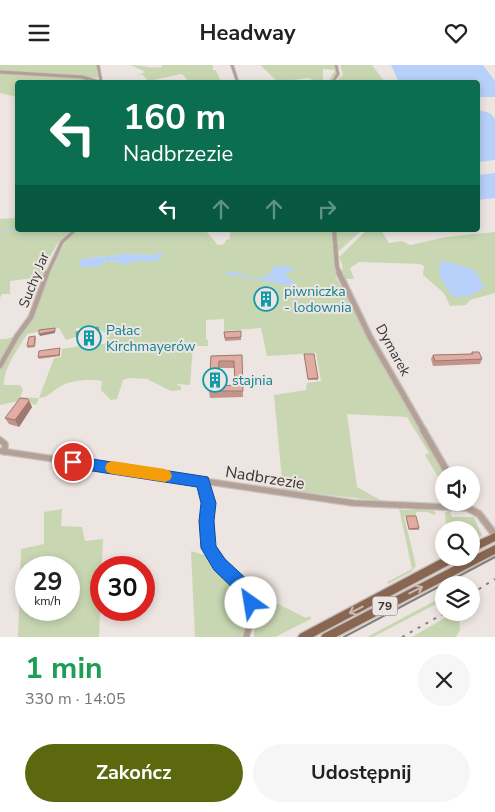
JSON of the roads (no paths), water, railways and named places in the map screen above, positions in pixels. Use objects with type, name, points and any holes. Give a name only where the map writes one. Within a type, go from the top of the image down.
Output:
[{"type":"main road","points":[[480,544],[495,536]]},
{"type":"main road","name":"79","points":[[326,637],[495,549]]},
{"type":"main road","name":"79","points":[[303,637],[438,566]]},
{"type":"street","points":[[98,65],[101,80]]},
{"type":"street","points":[[232,65],[237,80]]},
{"type":"street","points":[[334,80],[338,74],[336,65]]},
{"type":"street","points":[[0,72],[73,76],[92,80]]},
{"type":"street","name":"Suchy Jar","points":[[0,366],[17,336],[31,317],[47,273],[62,242],[72,232]]},
{"type":"street","name":"Dymarek","points":[[334,232],[340,277],[370,337],[444,466]]},
{"type":"street","points":[[0,441],[5,444],[3,451]]},
{"type":"street","name":"Nadbrzezie","points":[[3,451],[282,494],[353,503],[435,504]]},
{"type":"street","points":[[203,481],[208,503],[208,548],[220,565],[247,591],[250,597],[252,619],[246,637]]},
{"type":"street","points":[[474,511],[495,536]]},
{"type":"water","points":[[391,65],[483,65],[495,81],[495,97],[480,97],[480,80],[398,80]]},
{"type":"water","points":[[480,110],[490,113],[495,119],[495,160],[480,162]]},
{"type":"water","points":[[495,173],[495,198],[480,200],[480,175]]},
{"type":"water","points":[[164,253],[157,261],[136,261],[122,265],[117,261],[108,262],[109,260],[106,260],[101,266],[81,267],[79,261],[82,259],[123,254],[154,255]]},
{"type":"water","points":[[446,261],[476,271],[484,288],[469,296],[453,297],[441,279],[439,263]]},
{"type":"water","points":[[286,266],[297,270],[287,272],[286,275],[295,284],[293,286],[225,274],[230,271],[257,279],[271,273],[273,267]]},
{"type":"waterway","points":[[0,231],[15,229]]},
{"type":"tram line","points":[[344,637],[495,557]]},
{"type":"railway","points":[[480,588],[495,579]]},
{"type":"railway","points":[[402,637],[435,619]]},
{"type":"place","name":"piwniczka - lodownia","points":[[266,299]]},
{"type":"place","name":"Pałac Kirchmayerów","points":[[89,338]]},
{"type":"place","name":"stajnia","points":[[215,380]]}]
